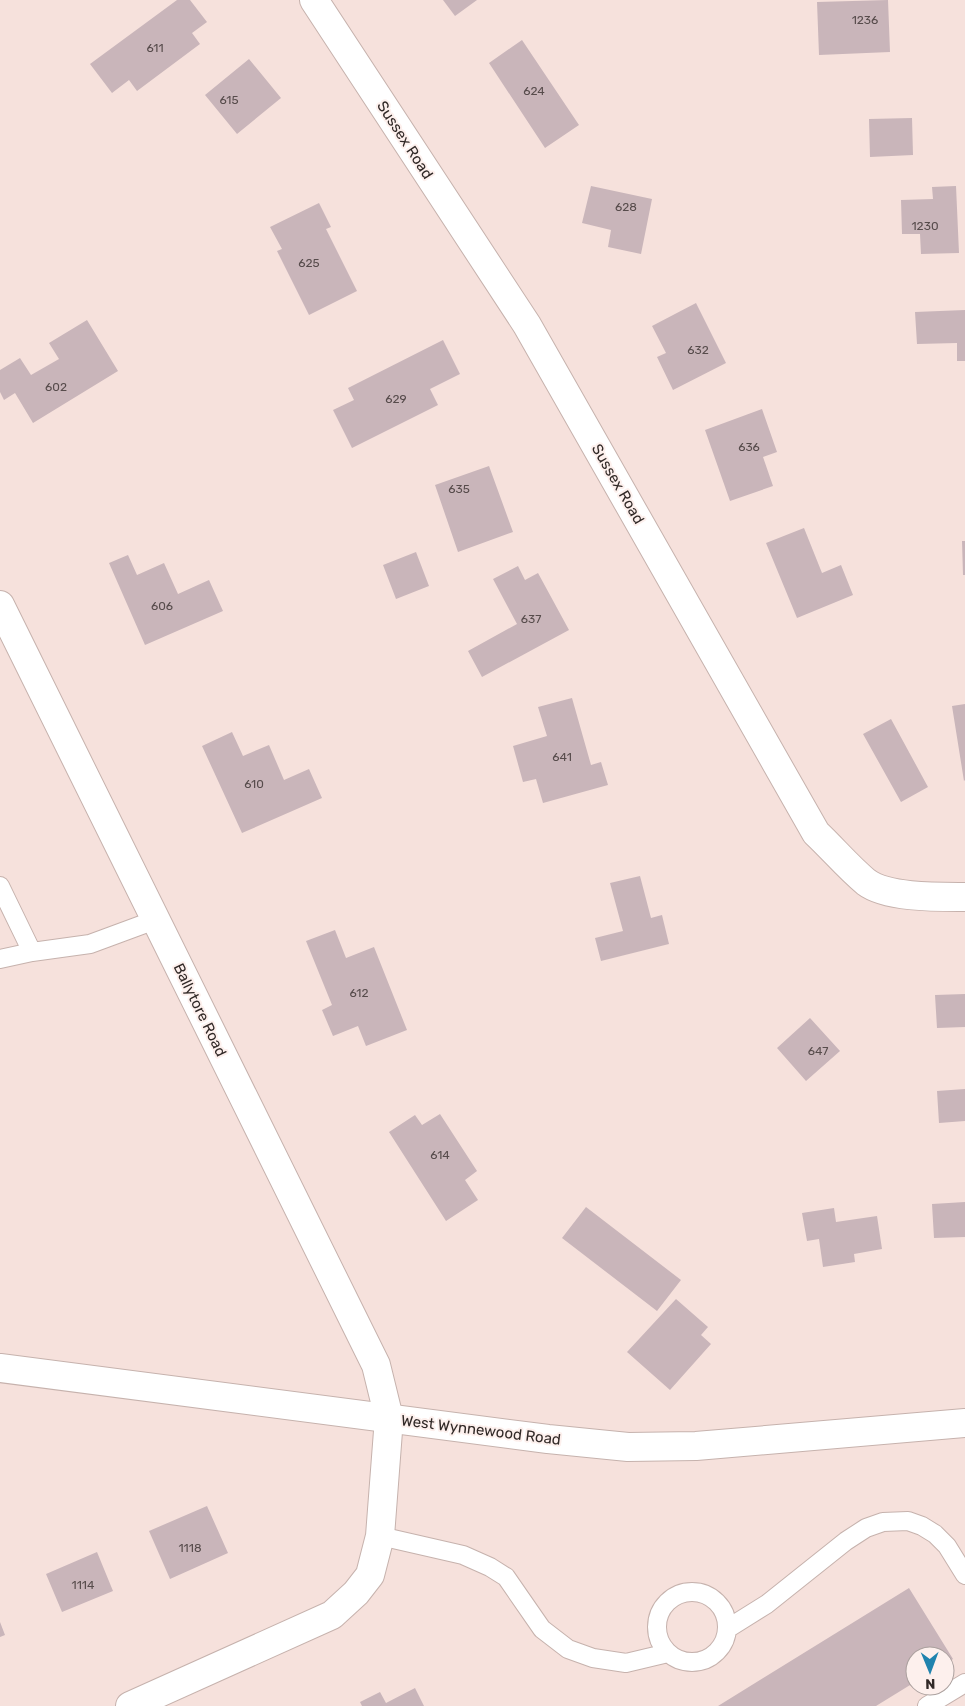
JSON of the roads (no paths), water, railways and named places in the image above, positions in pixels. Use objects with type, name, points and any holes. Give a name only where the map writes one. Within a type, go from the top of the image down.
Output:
[{"type":"street","name":"Sussex Road","points":[[314,0],[527,325],[816,833],[867,882],[885,891],[939,897],[965,897]]},
{"type":"street","name":"Ballytore Road","points":[[0,605],[376,1365],[389,1418],[380,1536],[370,1575],[356,1592],[332,1615],[130,1706]]},
{"type":"street","name":"West Wynnewood Road","points":[[0,1368],[548,1439],[628,1447],[696,1446],[965,1423]]},
{"type":"lane","points":[[0,886],[32,952]]},
{"type":"lane","points":[[0,960],[32,952],[90,944],[156,920]]},
{"type":"lane","points":[[727,1629],[767,1604],[846,1541],[866,1528],[883,1522],[908,1521],[929,1530],[947,1546],[965,1575]]},
{"type":"lane","points":[[380,1536],[463,1555],[490,1567],[506,1577],[542,1629],[568,1649],[593,1658],[626,1663],[668,1653]]},
{"type":"lane","points":[[690,1592],[702,1594],[713,1599],[724,1612],[727,1629],[725,1640],[719,1650],[711,1657],[700,1662],[689,1662],[678,1660],[668,1653],[661,1644],[657,1622],[662,1610],[669,1601],[679,1595],[690,1592]]},
{"type":"lane","points":[[927,1706],[965,1684]]}]
